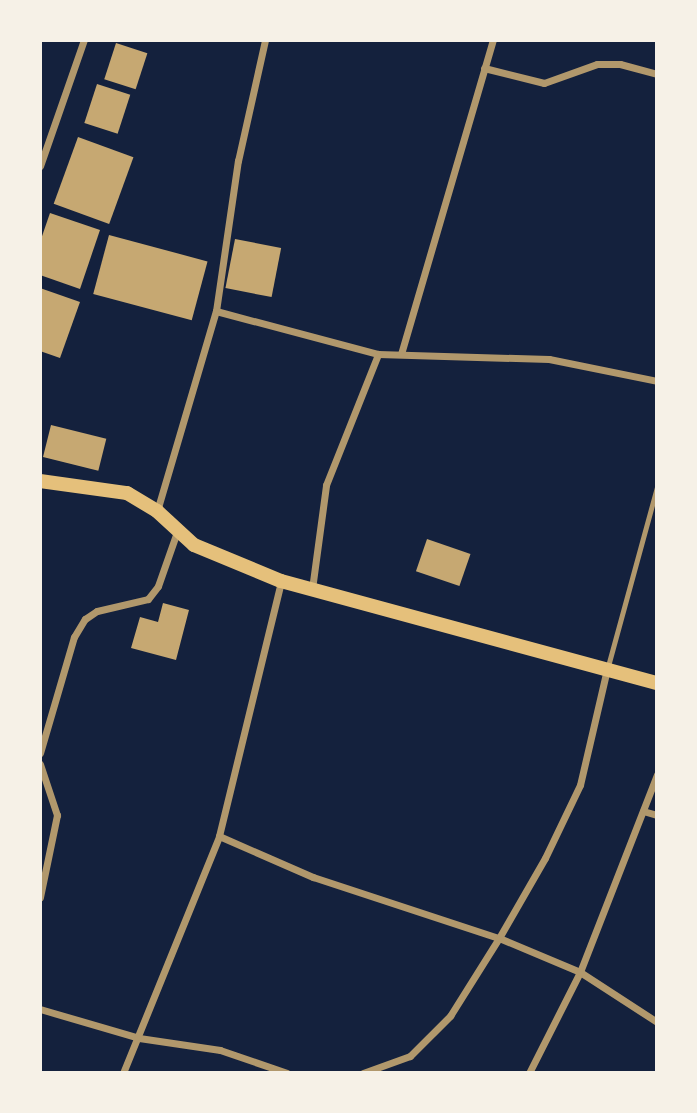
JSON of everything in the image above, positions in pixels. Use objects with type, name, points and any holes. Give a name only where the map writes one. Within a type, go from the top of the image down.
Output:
[{"type":"main road","points":[[40,481],[127,493],[157,511],[194,545],[281,580],[657,683]]},
{"type":"street","points":[[40,166],[84,40]]},
{"type":"street","points":[[157,511],[216,311],[238,161],[265,40]]},
{"type":"street","points":[[401,354],[493,40]]},
{"type":"street","points":[[484,68],[544,83],[597,64],[620,64],[657,74]]},
{"type":"street","points":[[216,311],[379,354],[549,359],[657,381]]},
{"type":"street","points":[[312,589],[326,485],[379,354]]},
{"type":"street","points":[[40,753],[79,628],[97,611],[148,599],[158,586],[178,529]]},
{"type":"street","points":[[123,1073],[219,836],[281,580]]},
{"type":"street","points":[[363,1073],[410,1056],[450,1016],[499,938],[545,858],[580,785],[607,669]]},
{"type":"street","points":[[40,764],[57,815],[40,897]]},
{"type":"street","points":[[530,1073],[580,972],[657,774]]},
{"type":"street","points":[[643,811],[657,815]]},
{"type":"street","points":[[219,836],[325,881],[499,938],[580,972],[657,1022]]},
{"type":"street","points":[[40,1009],[139,1038],[220,1050],[287,1073]]},
{"type":"lane","points":[[607,669],[657,487]]},
{"type":"building","points":[[116,43],[147,53],[136,89],[104,79]]},
{"type":"building","points":[[97,84],[130,95],[118,134],[84,123]]},
{"type":"building","points":[[78,137],[133,157],[109,224],[54,204]]},
{"type":"building","points":[[50,213],[100,230],[80,289],[40,275],[40,242]]},
{"type":"building","points":[[109,235],[208,261],[192,320],[93,294]]},
{"type":"building","points":[[235,239],[281,248],[272,297],[225,288]]},
{"type":"building","points":[[40,288],[80,302],[60,358],[40,351]]},
{"type":"building","points":[[51,425],[106,439],[98,471],[43,457]]},
{"type":"building","points":[[427,539],[470,554],[459,586],[416,571]]},
{"type":"building","points":[[163,603],[189,610],[176,660],[131,648],[140,617],[158,622]]}]
